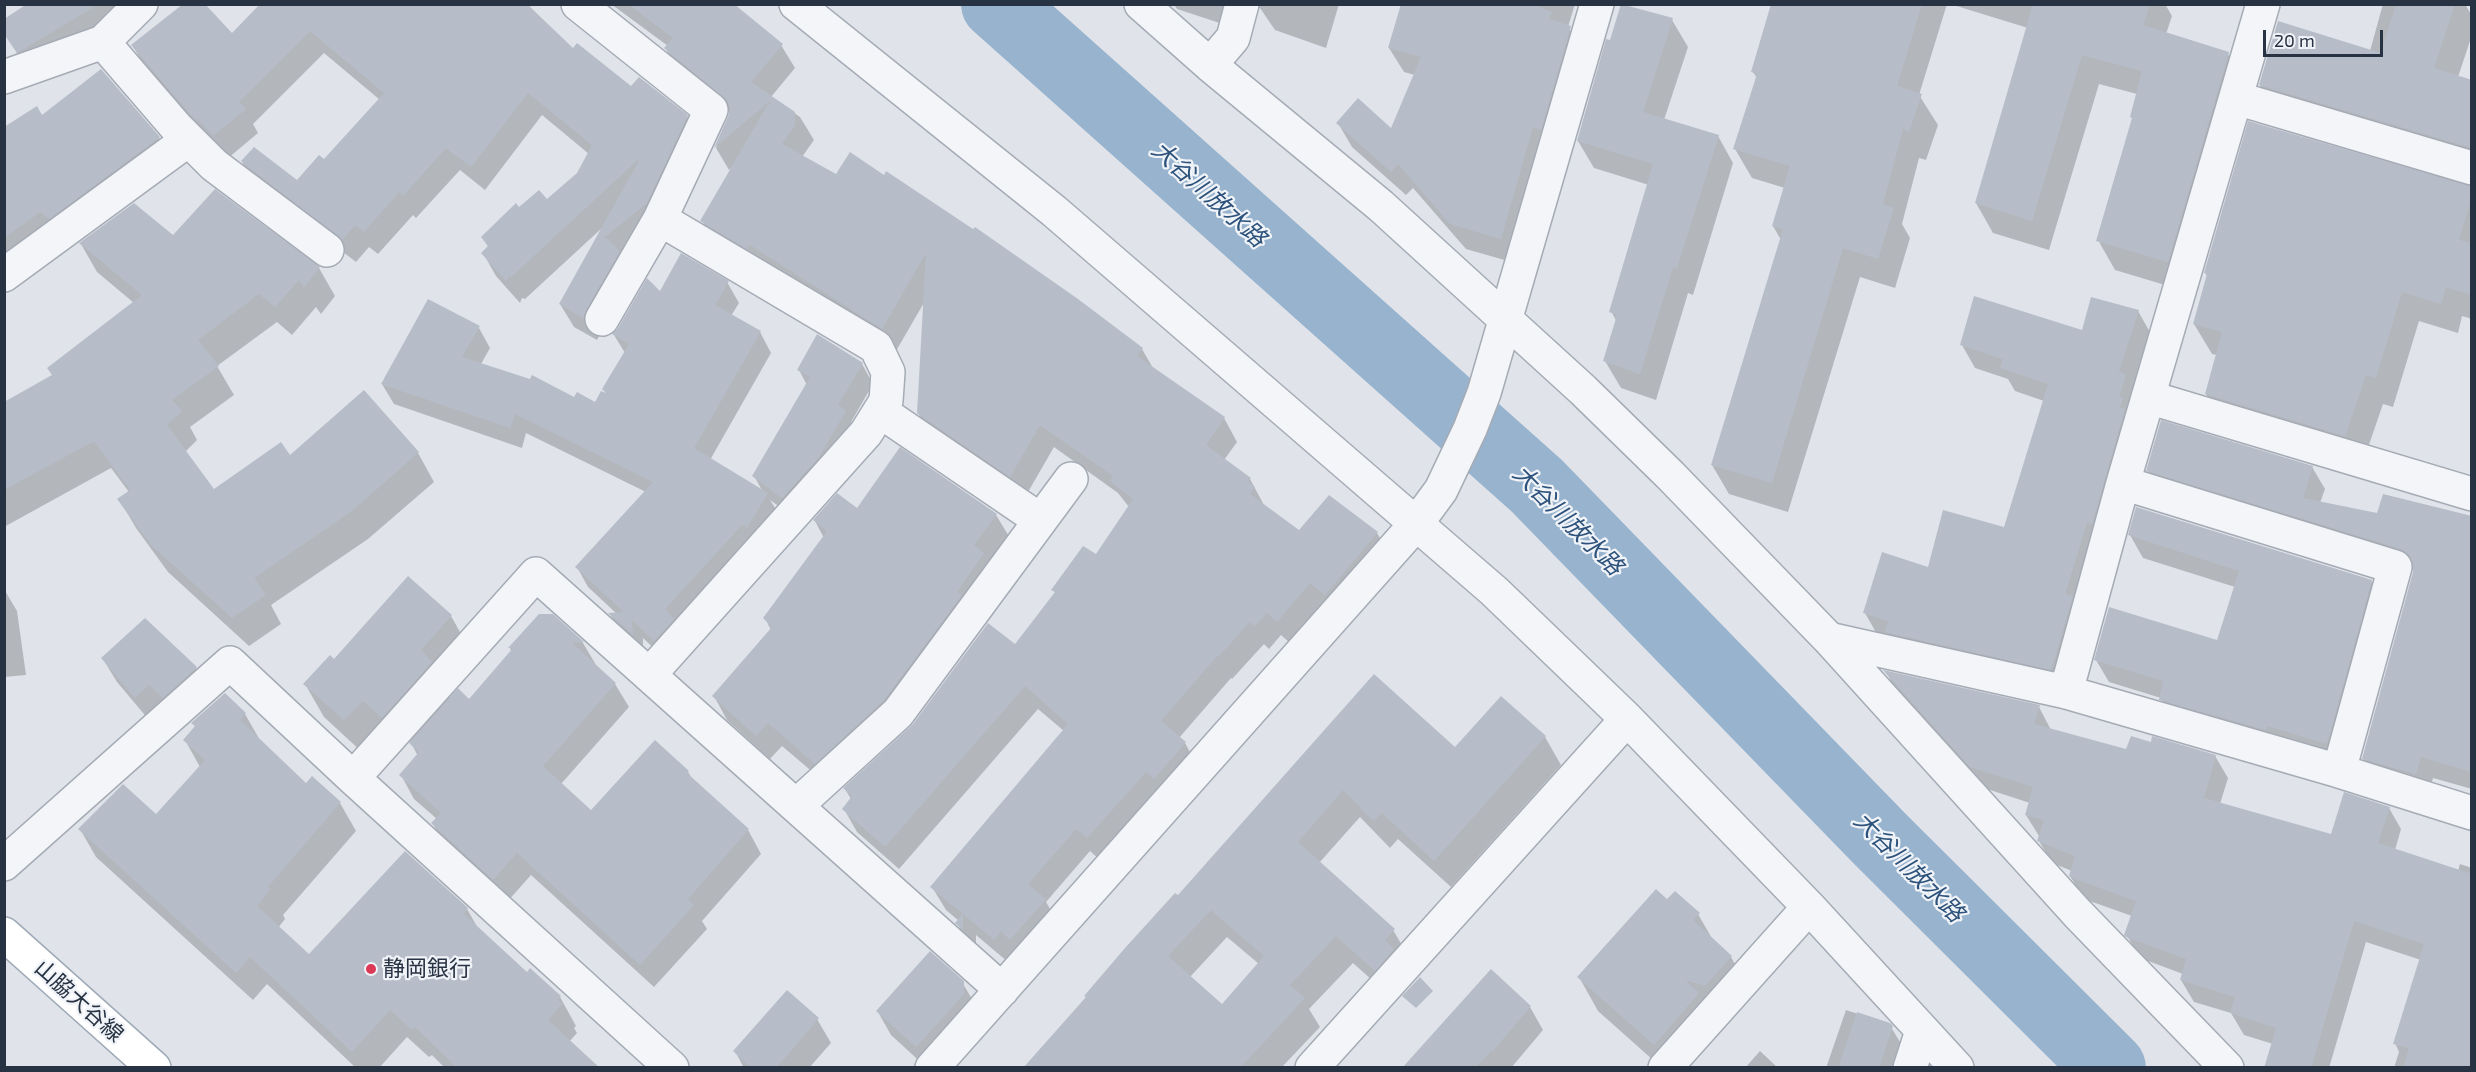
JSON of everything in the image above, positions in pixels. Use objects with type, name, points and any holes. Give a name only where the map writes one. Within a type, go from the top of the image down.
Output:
[{"type":"main road","name":"山脇大谷線","points":[[4,934],[154,1068]]},
{"type":"street","points":[[4,77],[103,42],[141,4]]},
{"type":"street","points":[[578,4],[711,110],[660,219],[602,320]]},
{"type":"street","points":[[796,4],[1054,211],[1494,591],[1627,719],[1809,907],[1957,1068]]},
{"type":"street","points":[[1140,4],[1381,206],[1583,390],[1670,475],[1829,639],[2078,914],[2227,1068]]},
{"type":"street","points":[[1210,65],[1233,38],[1242,4]]},
{"type":"street","points":[[932,1068],[1416,524],[1441,490],[1467,438],[1484,393],[1597,4]]},
{"type":"street","points":[[2066,692],[2123,483],[2263,4]]},
{"type":"street","points":[[103,42],[188,140],[214,165],[327,249]]},
{"type":"street","points":[[2236,98],[2472,168]]},
{"type":"street","points":[[4,275],[188,140]]},
{"type":"street","points":[[649,675],[866,433],[886,401],[888,372],[876,347],[660,219]]},
{"type":"street","points":[[2148,397],[2472,494]]},
{"type":"street","points":[[880,411],[1040,520]]},
{"type":"street","points":[[796,806],[898,713],[1071,478]]},
{"type":"street","points":[[2123,483],[2395,567],[2339,771]]},
{"type":"street","points":[[353,778],[536,574],[1002,990]]},
{"type":"street","points":[[1829,639],[2066,692],[2339,771],[2472,813]]},
{"type":"street","points":[[4,864],[230,663],[672,1068]]},
{"type":"street","points":[[1312,1068],[1627,719]]},
{"type":"street","points":[[1665,1068],[1809,907]]},
{"type":"street","points":[[1910,1068],[1922,1032]]},
{"type":"building","points":[[27,4],[99,4],[17,53],[4,34],[4,19]]},
{"type":"building","points":[[183,4],[205,4],[232,33],[260,4],[527,4],[573,48],[577,43],[631,86],[639,77],[688,115],[647,203],[605,237],[620,251],[583,318],[559,304],[641,157],[506,281],[481,253],[488,246],[481,237],[516,203],[519,207],[539,190],[547,199],[577,173],[592,145],[528,93],[471,167],[446,148],[403,196],[399,192],[364,232],[355,225],[342,240],[241,161],[254,147],[297,180],[319,155],[324,159],[384,93],[310,31],[239,102],[246,109],[213,136],[198,119],[196,120],[191,115],[131,45]]},
{"type":"building","points":[[628,4],[734,4],[783,44],[751,82],[795,112],[795,125],[782,144],[836,174],[850,152],[884,175],[886,171],[973,229],[975,227],[1078,299],[1143,348],[1137,356],[1225,417],[1206,445],[1251,478],[1248,481],[1255,487],[1250,494],[1299,530],[1329,495],[1378,532],[1325,595],[1310,583],[1277,622],[1267,613],[1255,626],[1250,622],[1217,656],[1161,721],[1186,742],[1154,779],[1146,772],[1087,838],[1076,829],[1028,884],[1046,899],[1010,940],[1001,931],[994,940],[930,887],[1068,724],[1025,686],[885,847],[842,809],[852,796],[843,788],[913,724],[988,623],[1015,644],[1055,592],[1051,590],[1083,546],[1096,554],[1133,499],[1110,481],[1113,476],[1040,425],[1010,477],[917,413],[926,253],[882,329],[750,245],[747,249],[700,221],[770,101],[714,148],[728,117],[730,109],[728,101],[664,48],[673,38]]},
{"type":"building","points":[[1401,4],[1533,4],[1552,12],[1549,19],[1571,26],[1541,130],[1533,127],[1501,239],[1450,224],[1398,164],[1391,172],[1336,123],[1358,98],[1391,128],[1421,57],[1388,48]]},
{"type":"building","points":[[1621,4],[1673,18],[1643,112],[1719,135],[1677,268],[1673,267],[1640,374],[1603,361],[1617,315],[1609,312],[1653,164],[1577,141],[1606,39],[1610,40]]},
{"type":"building","points":[[1771,4],[1922,4],[1897,86],[1922,94],[1909,132],[1903,129],[1883,204],[1894,208],[1878,259],[1843,248],[1772,483],[1711,465],[1783,229],[1772,226],[1790,166],[1733,149],[1757,74],[1751,72]]},
{"type":"building","points":[[2033,4],[2150,4],[2143,25],[2229,52],[2168,262],[2096,241],[2132,118],[2130,117],[2142,71],[2082,55],[2032,221],[1975,203]]},
{"type":"building","points":[[2396,4],[2455,4],[2434,68],[2472,80],[2472,148],[2259,85],[2278,21],[2381,53]]},
{"type":"building","points":[[101,69],[160,137],[49,219],[40,212],[4,238],[4,127],[37,106],[42,115]]},
{"type":"building","points":[[2248,121],[2472,186],[2472,197],[2459,240],[2472,243],[2472,295],[2446,287],[2441,304],[2402,292],[2376,378],[2366,375],[2345,436],[2205,394],[2222,332],[2193,324],[2207,274],[2204,273]]},
{"type":"building","points":[[215,189],[320,267],[304,287],[299,280],[275,307],[259,294],[198,340],[219,366],[172,400],[182,411],[167,425],[214,489],[281,442],[290,455],[364,390],[419,452],[352,511],[254,578],[266,595],[232,618],[150,544],[117,499],[130,490],[94,441],[4,490],[4,402],[52,375],[47,368],[142,295],[79,243],[134,203],[173,235]]},
{"type":"building","points":[[681,253],[729,281],[715,305],[761,331],[694,448],[768,493],[747,528],[742,525],[665,609],[674,619],[654,641],[632,620],[633,635],[608,613],[624,612],[575,567],[653,482],[515,414],[510,428],[381,384],[428,299],[480,326],[462,357],[530,379],[532,375],[574,397],[577,392],[595,402],[601,391],[606,393],[602,389],[629,344],[612,334],[618,328],[647,278],[660,291]]},
{"type":"building","points":[[1974,296],[2082,330],[2091,297],[2139,310],[2119,371],[2126,375],[2119,397],[2123,398],[2120,408],[2125,409],[2092,524],[2087,523],[2065,594],[2073,596],[2051,670],[1885,632],[1888,621],[1863,613],[1882,552],[1928,567],[1943,510],[2004,527],[2048,384],[2000,368],[2003,359],[1960,345]]},
{"type":"building","points":[[817,334],[863,363],[838,405],[846,411],[819,457],[782,498],[752,476],[810,377],[797,370]]},
{"type":"building","points":[[2161,420],[2313,466],[2303,498],[2377,513],[2383,494],[2472,516],[2472,772],[2421,757],[2416,774],[2362,759],[2413,572],[2413,563],[2409,555],[2401,549],[2146,471]]},
{"type":"building","points":[[900,447],[997,514],[974,545],[984,553],[957,592],[962,595],[884,700],[815,764],[768,723],[756,736],[712,696],[772,627],[763,618],[827,531],[813,520],[837,493],[857,508]]},
{"type":"building","points":[[2136,507],[2372,580],[2327,744],[2267,726],[2266,730],[2159,700],[2163,681],[2094,660],[2109,607],[2217,640],[2239,571],[2128,535]]},
{"type":"building","points":[[408,576],[452,615],[421,650],[432,662],[382,718],[363,701],[344,720],[303,684],[330,655],[334,659]]},
{"type":"building","points":[[539,614],[553,614],[584,642],[572,643],[616,683],[543,766],[591,810],[655,740],[689,771],[687,773],[749,829],[688,899],[694,905],[640,965],[517,853],[493,880],[431,823],[441,813],[399,775],[419,752],[409,743],[458,688],[469,699],[513,648],[508,648]]},
{"type":"building","points":[[145,618],[197,667],[163,698],[149,685],[135,698],[101,658]]},
{"type":"building","points":[[1883,670],[2040,705],[2034,724],[2126,749],[2131,736],[2151,742],[2152,736],[2216,755],[2204,798],[2331,834],[2344,792],[2390,807],[2378,843],[2472,874],[2472,1068],[2403,1068],[2409,1048],[2393,1044],[2424,944],[2354,921],[2311,1068],[2264,1068],[2276,1028],[2230,1013],[2235,997],[2180,980],[2186,959],[2126,937],[2124,935],[2136,901],[2070,877],[2075,856],[2037,841],[2044,820],[2025,815],[2033,787],[1970,767]]},
{"type":"building","points":[[1374,674],[1455,747],[1501,696],[1546,736],[1434,861],[1382,813],[1373,821],[1343,790],[1298,842],[1395,929],[1385,940],[1394,949],[1375,971],[1336,936],[1290,985],[1305,998],[1240,1068],[1023,1068],[1086,997],[1084,996],[1125,948],[1175,893],[1178,895]],"holes":[[[1211,910],[1264,956],[1222,1004],[1168,956]]]},
{"type":"building","points":[[225,693],[246,713],[240,720],[306,783],[312,776],[341,802],[268,887],[270,889],[257,906],[309,954],[405,851],[468,908],[464,914],[527,972],[530,968],[561,996],[558,1000],[562,1004],[548,1020],[600,1068],[457,1068],[415,1027],[412,1030],[390,1010],[352,1052],[250,957],[236,973],[78,829],[123,784],[156,814],[205,760],[183,740],[195,726],[191,723]]},
{"type":"building","points":[[1656,889],[1667,899],[1675,891],[1700,913],[1693,920],[1732,956],[1705,986],[1685,980],[1699,993],[1654,1045],[1577,977]]},
{"type":"building","points":[[963,914],[963,930],[955,923]]},
{"type":"building","points":[[930,951],[964,981],[964,994],[916,1047],[876,1011]]},
{"type":"building","points":[[1491,969],[1531,1006],[1492,1052],[1475,1068],[1402,1068]]},
{"type":"building","points":[[1420,977],[1433,991],[1416,1008],[1402,996]]},
{"type":"building","points":[[787,990],[819,1018],[776,1068],[751,1068],[733,1051]]},
{"type":"building","points":[[1857,1012],[1893,1026],[1879,1068],[1838,1068]]},
{"type":"waterway","name":"大谷川放水路","points":[[997,4],[1537,486],[1880,839],[2110,1068]]},
{"type":"place","name":"静岡銀行","points":[[371,969]]}]
